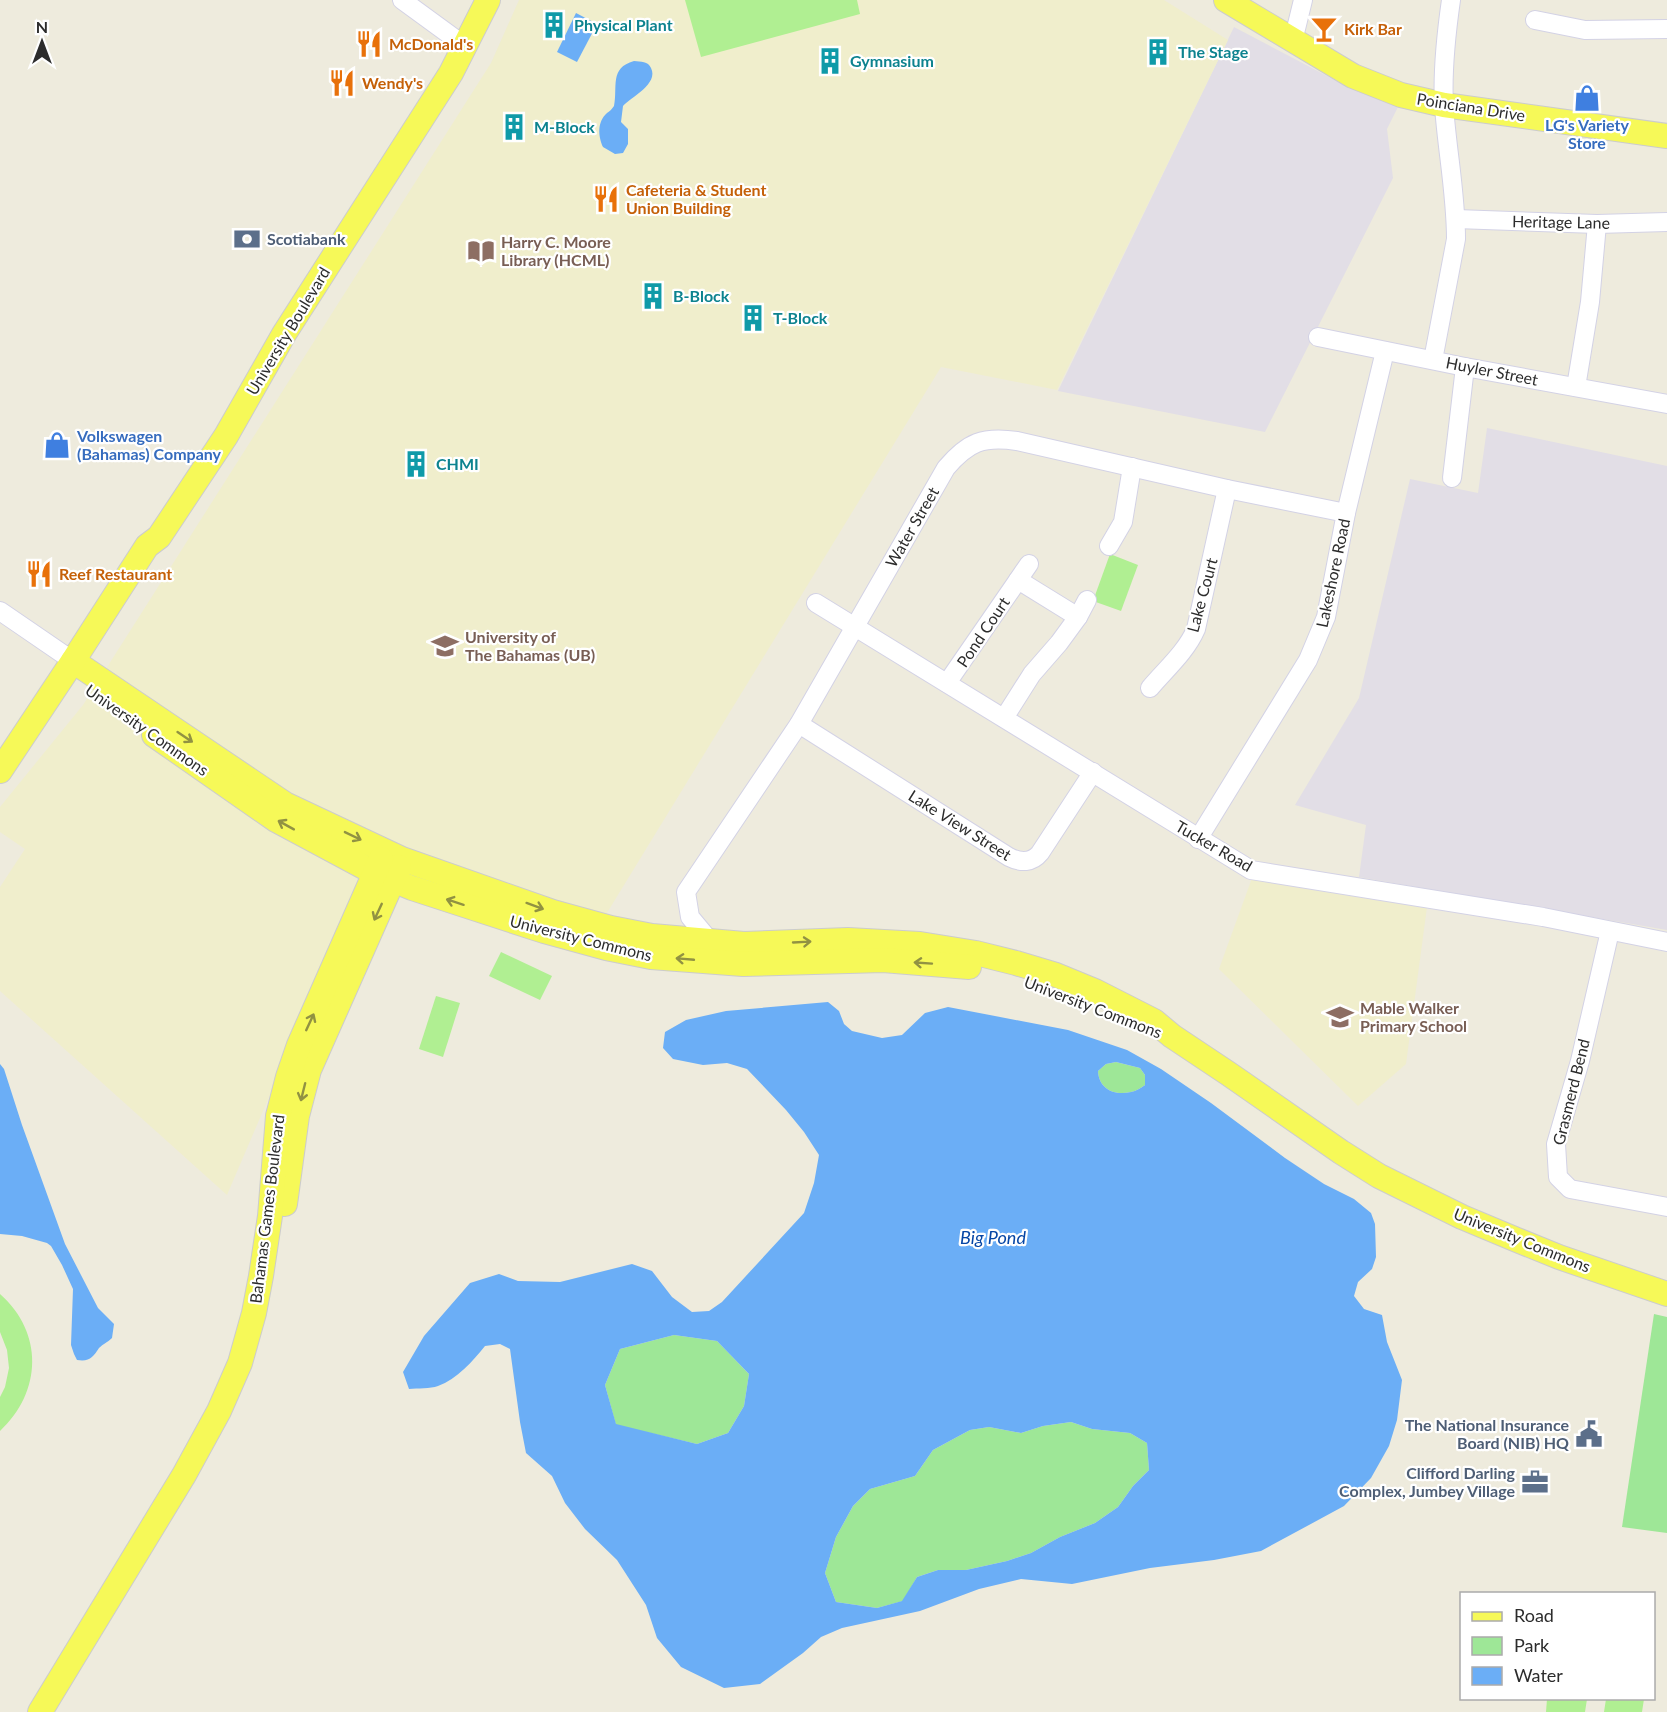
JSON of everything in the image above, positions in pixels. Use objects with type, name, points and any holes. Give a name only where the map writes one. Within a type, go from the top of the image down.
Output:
[{"type":"main road","name":"University Boulevard","points":[[0,771],[75,671],[157,550],[159,537],[226,436],[284,334],[451,73],[488,0]]},
{"type":"main road","name":"Poinciana Drive","points":[[1226,0],[1353,76],[1401,95],[1444,105],[1667,136]]},
{"type":"main road","name":"University Boulevard","points":[[0,787],[29,750],[75,671]]},
{"type":"main road","name":"University Commons","points":[[75,671],[276,819],[389,866],[562,915],[652,936],[744,944],[848,940],[920,944],[976,953],[1056,975],[1095,991],[1154,1021],[1172,1036],[1378,1176],[1462,1217],[1527,1245],[1667,1294]]},
{"type":"main road","name":"University Commons","points":[[389,866],[412,888],[544,931],[606,948],[651,957],[743,964],[883,960],[974,968],[1051,989],[1092,1004],[1149,1030],[1172,1036]]},
{"type":"main road","name":"Bahamas Games Boulevard","points":[[58,1712],[200,1481],[235,1418],[255,1368],[264,1340],[276,1278],[284,1140],[283,1096],[299,1045],[389,866]]},
{"type":"main road","name":"Bahamas Games Boulevard","points":[[40,1712],[184,1474],[219,1411],[240,1363],[254,1313],[284,1140]]},
{"type":"street","points":[[402,0],[465,46]]},
{"type":"street","points":[[1293,41],[1304,0]]},
{"type":"street","points":[[1432,360],[1456,239],[1444,105],[1444,51],[1451,0]]},
{"type":"street","points":[[1535,20],[1585,30],[1667,29]]},
{"type":"street","name":"Heritage Lane","points":[[1456,219],[1597,224],[1667,222]]},
{"type":"street","points":[[1576,387],[1590,302],[1597,224]]},
{"type":"street","name":"Huyler Street","points":[[1318,337],[1667,404]]},
{"type":"street","name":"Lakeshore Road","points":[[1198,839],[1308,660],[1318,638],[1326,617],[1346,513],[1386,351]]},
{"type":"street","points":[[1452,478],[1466,367]]},
{"type":"street","name":"Water Street","points":[[710,941],[690,917],[686,892],[799,724],[946,468],[965,448],[984,440],[1004,439],[1346,513]]},
{"type":"street","points":[[1109,546],[1123,522],[1132,467]]},
{"type":"street","name":"Lake Court","points":[[1150,688],[1182,652],[1196,629],[1227,489]]},
{"type":"street","name":"Pond Court","points":[[947,683],[1029,564]]},
{"type":"street","name":"Pond Court","points":[[1018,580],[1078,617]]},
{"type":"street","points":[[1004,718],[1032,674],[1078,617],[1087,600]]},
{"type":"street","name":"Tucker Road","points":[[816,603],[1251,870],[1543,917],[1667,942]]},
{"type":"street","points":[[0,610],[75,671]]},
{"type":"street","points":[[0,623],[43,654],[75,671]]},
{"type":"street","name":"Lake View Street","points":[[799,724],[1018,861],[1031,860],[1038,856],[1093,772]]},
{"type":"street","name":"Grasmerd Bend","points":[[1610,931],[1580,1061],[1556,1144],[1558,1177],[1570,1189],[1667,1207]]},
{"type":"shaded area","name":"University of The Bahamas (UB)","points":[[519,0],[1164,0],[1228,40],[1057,390],[941,367],[602,921],[376,847],[227,1195],[0,991],[0,887],[25,849],[0,832],[0,807],[83,705],[491,63]]},
{"type":"shaded area","points":[[1234,27],[1348,87],[1398,107],[1387,129],[1393,178],[1265,432],[1058,391]]},
{"type":"shaded area","points":[[1487,428],[1667,466],[1667,930],[1359,877],[1366,825],[1295,805],[1359,698],[1410,479],[1478,493]]},
{"type":"shaded area","name":"Mable Walker Primary School","points":[[1252,878],[1427,907],[1406,1064],[1358,1106],[1219,969]]},
{"type":"green space","points":[[685,0],[857,0],[860,14],[701,57]]},
{"type":"green space","points":[[1110,554],[1138,565],[1121,611],[1093,601]]},
{"type":"green space","points":[[501,952],[552,976],[540,1000],[489,976]]},
{"type":"green space","points":[[436,996],[460,1003],[443,1057],[419,1049]]},
{"type":"green space","points":[[1116,1062],[1140,1068],[1145,1075],[1145,1085],[1135,1091],[1125,1093],[1113,1092],[1104,1087],[1098,1071],[1106,1064]]},
{"type":"green space","points":[[0,1294],[14,1309],[24,1326],[30,1344],[32,1362],[30,1381],[24,1399],[14,1416],[0,1431],[0,1397],[5,1387],[9,1368],[7,1350],[0,1332]]},
{"type":"green space","points":[[1654,1314],[1667,1317],[1667,1533],[1622,1527]]},
{"type":"green space","points":[[674,1335],[717,1341],[749,1374],[744,1406],[728,1433],[697,1444],[616,1425],[605,1385],[620,1349]]},
{"type":"green space","points":[[1071,1422],[1092,1429],[1130,1433],[1147,1443],[1149,1470],[1133,1486],[1118,1507],[1095,1523],[1060,1537],[1031,1553],[966,1570],[938,1570],[917,1577],[903,1601],[877,1608],[836,1602],[825,1573],[836,1537],[853,1506],[870,1489],[915,1476],[933,1450],[970,1430],[989,1427],[1021,1433],[1043,1426]]},
{"type":"green space","points":[[1547,1700],[1587,1700],[1585,1712],[1546,1712]]},
{"type":"green space","points":[[1606,1700],[1644,1700],[1642,1712],[1604,1712]]},
{"type":"water","points":[[576,13],[597,24],[577,62],[557,52]]},
{"type":"water","points":[[634,61],[648,64],[651,68],[651,79],[643,90],[623,106],[621,122],[628,129],[628,144],[623,153],[615,154],[603,147],[599,134],[600,125],[614,106],[618,73],[626,64]]},
{"type":"water","name":"Big Pond","points":[[828,1002],[839,1011],[844,1024],[852,1031],[882,1038],[902,1035],[925,1013],[948,1007],[1068,1030],[1127,1050],[1161,1069],[1285,1158],[1324,1184],[1354,1199],[1371,1213],[1375,1224],[1376,1257],[1372,1269],[1358,1282],[1354,1296],[1364,1309],[1382,1315],[1387,1342],[1402,1380],[1397,1420],[1389,1446],[1371,1478],[1344,1506],[1261,1551],[1150,1568],[1072,1584],[1021,1579],[979,1589],[920,1611],[842,1628],[821,1637],[760,1684],[724,1688],[681,1667],[657,1638],[646,1605],[617,1560],[585,1529],[565,1503],[552,1476],[526,1453],[510,1349],[500,1344],[485,1346],[458,1374],[435,1387],[409,1389],[403,1372],[424,1336],[470,1283],[499,1274],[518,1281],[560,1282],[632,1264],[652,1271],[672,1297],[692,1312],[709,1311],[722,1302],[804,1213],[814,1183],[819,1155],[786,1110],[747,1069],[727,1063],[703,1065],[673,1059],[663,1048],[665,1032],[686,1020],[726,1011]],"holes":[[[1116,1062],[1140,1068],[1145,1075],[1145,1085],[1135,1091],[1125,1093],[1113,1092],[1104,1087],[1098,1071],[1106,1064]],[[674,1335],[717,1341],[749,1374],[744,1406],[728,1433],[697,1444],[616,1424],[605,1385],[620,1349]],[[1071,1422],[1092,1429],[1130,1433],[1147,1443],[1149,1470],[1133,1486],[1118,1507],[1095,1523],[1060,1537],[1031,1553],[966,1570],[938,1570],[917,1577],[902,1601],[877,1608],[836,1602],[825,1573],[836,1537],[853,1506],[870,1489],[915,1476],[933,1450],[970,1430],[989,1427],[1021,1433],[1043,1426]]]},
{"type":"water","points":[[0,1064],[4,1069],[65,1244],[98,1308],[114,1324],[112,1338],[88,1359],[77,1360],[71,1345],[73,1289],[51,1246],[22,1236],[0,1234]]},
{"type":"place","name":"Physical Plant","points":[[554,25]]},
{"type":"place","name":"Kirk Bar","points":[[1324,29]]},
{"type":"place","name":"McDonald's","points":[[369,44]]},
{"type":"place","name":"The Stage","points":[[1158,52]]},
{"type":"place","name":"Gymnasium","points":[[830,61]]},
{"type":"place","name":"Wendy's","points":[[342,83]]},
{"type":"place","name":"LG's Variety Store","points":[[1587,98]]},
{"type":"place","name":"M-Block","points":[[514,127]]},
{"type":"place","name":"Cafeteria & Student Union Building","points":[[606,199]]},
{"type":"place","name":"Scotiabank","points":[[247,239]]},
{"type":"place","name":"Harry C. Moore Library (HCML)","points":[[481,251]]},
{"type":"place","name":"B-Block","points":[[653,296]]},
{"type":"place","name":"T-Block","points":[[753,318]]},
{"type":"place","name":"Volkswagen (Bahamas) Company","points":[[57,445]]},
{"type":"place","name":"CHMI","points":[[416,464]]},
{"type":"place","name":"Reef Restaurant","points":[[39,574]]},
{"type":"place","name":"University of The Bahamas (UB)","points":[[445,646]]},
{"type":"place","name":"Mable Walker Primary School","points":[[1340,1017]]},
{"type":"place","name":"The National Insurance Board (NIB) HQ","points":[[1589,1434]]},
{"type":"place","name":"Clifford Darling Complex, Jumbey Village","points":[[1535,1482]]}]
